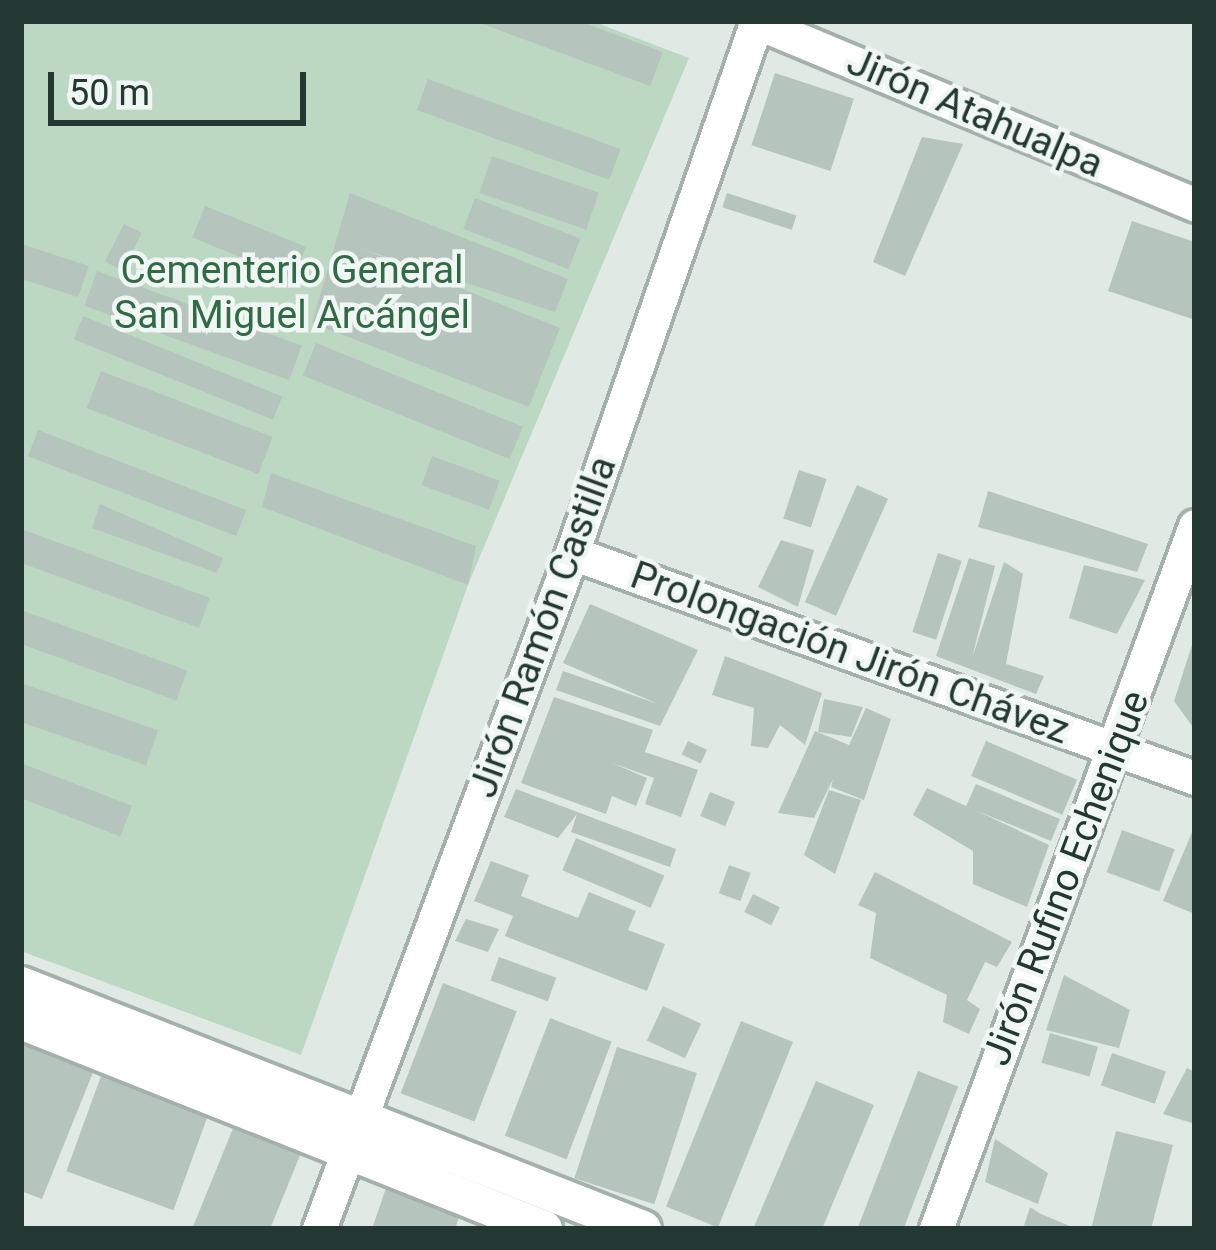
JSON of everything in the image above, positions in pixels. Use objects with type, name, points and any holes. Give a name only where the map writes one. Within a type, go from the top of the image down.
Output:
[{"type":"main road","points":[[21,985],[352,1133],[544,1229]]},
{"type":"main road","points":[[21,1021],[643,1229]]},
{"type":"street","name":"Jirón Atahualpa","points":[[756,21],[1195,205]]},
{"type":"street","name":"Jirón Ramón Castilla","points":[[319,1229],[572,554],[756,21]]},
{"type":"street","name":"Jirón Rufino Echenique","points":[[936,1229],[1118,750],[1195,526]]},
{"type":"street","name":"Prolongación Jirón Chávez","points":[[572,554],[1195,778]]},
{"type":"green space","name":"Cementerio General San Miguel Arcángel","points":[[21,21],[592,21],[689,58],[468,585],[301,1055],[21,951]]},
{"type":"building","points":[[474,21],[579,21],[663,52],[650,86]]},
{"type":"building","points":[[775,73],[854,99],[830,171],[752,145]]},
{"type":"building","points":[[428,79],[621,149],[609,180],[417,110]]},
{"type":"building","points":[[922,137],[963,144],[905,276],[873,262]]},
{"type":"building","points":[[492,156],[599,193],[586,230],[479,193]]},
{"type":"building","points":[[350,193],[568,279],[555,312],[360,248],[560,328],[529,407],[312,323]]},
{"type":"building","points":[[727,193],[796,216],[792,230],[722,207]]},
{"type":"building","points":[[475,198],[580,238],[569,269],[463,229]]},
{"type":"building","points":[[205,206],[306,247],[293,278],[192,238]]},
{"type":"building","points":[[1132,221],[1195,242],[1195,320],[1108,291]]},
{"type":"building","points":[[124,224],[142,233],[123,271],[105,261]]},
{"type":"building","points":[[21,244],[89,266],[78,297],[21,279]]},
{"type":"building","points":[[97,271],[302,346],[289,380],[84,306]]},
{"type":"building","points":[[83,316],[282,397],[273,420],[74,339]]},
{"type":"building","points":[[316,343],[523,427],[510,459],[303,375]]},
{"type":"building","points":[[101,371],[273,437],[258,474],[87,408]]},
{"type":"building","points":[[38,430],[246,510],[236,536],[28,456]]},
{"type":"building","points":[[432,456],[500,481],[489,510],[421,485]]},
{"type":"building","points":[[799,470],[827,479],[811,527],[783,519]]},
{"type":"building","points":[[271,473],[476,546],[468,585],[262,507]]},
{"type":"building","points":[[857,485],[888,499],[836,616],[805,602]]},
{"type":"building","points":[[988,491],[1148,544],[1137,572],[978,527]]},
{"type":"building","points":[[100,504],[223,558],[217,573],[92,528]]},
{"type":"building","points":[[21,529],[210,598],[199,628],[21,563]]},
{"type":"building","points":[[781,540],[814,550],[798,607],[758,587]]},
{"type":"building","points":[[938,553],[962,561],[936,640],[912,632]]},
{"type":"building","points":[[969,558],[995,566],[972,658],[1004,562],[1023,574],[1006,664],[1044,676],[1036,694],[936,656]]},
{"type":"building","points":[[1084,565],[1145,580],[1117,634],[1069,618]]},
{"type":"building","points":[[590,604],[698,650],[660,726],[556,690],[563,671],[658,704],[563,663]]},
{"type":"building","points":[[21,610],[187,671],[176,701],[21,644]]},
{"type":"building","points":[[1195,639],[1195,730],[1174,701]]},
{"type":"building","points":[[725,656],[822,693],[805,745],[780,725],[768,748],[751,746],[754,708],[712,695]]},
{"type":"building","points":[[21,683],[158,730],[146,765],[21,722]]},
{"type":"building","points":[[554,697],[653,730],[645,752],[698,770],[681,817],[645,804],[654,778],[612,763],[647,778],[636,806],[612,796],[606,814],[521,783]]},
{"type":"building","points":[[824,699],[863,707],[851,737],[818,732]]},
{"type":"building","points":[[866,708],[891,719],[864,800],[831,787],[833,779],[814,818],[778,813],[815,731],[849,745]]},
{"type":"building","points":[[688,741],[707,750],[701,763],[682,755]]},
{"type":"building","points":[[986,741],[1077,780],[1062,815],[971,776]]},
{"type":"building","points":[[21,763],[132,806],[120,836],[21,798]]},
{"type":"building","points":[[976,784],[1060,819],[1051,841],[977,811],[1049,845],[1027,907],[973,884],[973,851],[913,815],[927,788],[966,806]]},
{"type":"building","points":[[516,789],[676,849],[670,867],[571,832],[577,814],[558,838],[504,817]]},
{"type":"building","points":[[829,790],[861,800],[835,874],[804,855]]},
{"type":"building","points":[[710,792],[735,802],[725,826],[700,816]]},
{"type":"building","points":[[1195,825],[1195,914],[1163,901]]},
{"type":"building","points":[[1122,830],[1175,849],[1159,891],[1107,872]]},
{"type":"building","points":[[576,838],[664,876],[651,908],[562,870]]},
{"type":"building","points":[[491,861],[529,875],[521,896],[578,918],[589,892],[636,911],[628,930],[665,944],[647,991],[505,936],[513,916],[474,901]]},
{"type":"building","points":[[729,865],[751,873],[740,901],[719,893]]},
{"type":"building","points":[[875,872],[1012,942],[997,967],[985,962],[967,1000],[980,1009],[969,1034],[943,1022],[947,995],[870,958],[876,913],[858,905]]},
{"type":"building","points":[[753,894],[780,907],[771,925],[744,912]]},
{"type":"building","points":[[466,919],[499,929],[488,952],[455,941]]},
{"type":"building","points":[[499,957],[556,978],[548,1001],[490,980]]},
{"type":"building","points":[[1064,975],[1130,1010],[1119,1048],[1046,1030]]},
{"type":"building","points":[[443,983],[517,1011],[474,1121],[401,1093]]},
{"type":"building","points":[[663,1006],[701,1024],[685,1058],[647,1040]]},
{"type":"building","points":[[550,1018],[612,1042],[566,1159],[505,1136]]},
{"type":"building","points":[[741,1021],[793,1042],[718,1227],[666,1206]]},
{"type":"building","points":[[1050,1033],[1098,1047],[1090,1077],[1041,1063]]},
{"type":"building","points":[[21,1036],[96,1065],[42,1199],[21,1191]]},
{"type":"building","points":[[617,1047],[697,1073],[654,1204],[574,1178]]},
{"type":"building","points":[[1112,1053],[1166,1072],[1155,1104],[1101,1085]]},
{"type":"building","points":[[105,1065],[212,1104],[173,1210],[66,1171]]},
{"type":"building","points":[[1187,1068],[1195,1072],[1195,1124],[1163,1114]]},
{"type":"building","points":[[918,1071],[958,1086],[903,1229],[857,1229]]},
{"type":"building","points":[[816,1081],[874,1105],[822,1229],[753,1229]]},
{"type":"building","points":[[236,1121],[303,1148],[270,1229],[192,1229]]},
{"type":"building","points":[[1116,1131],[1173,1145],[1151,1229],[1091,1229]]},
{"type":"building","points":[[995,1139],[1048,1173],[1038,1204],[985,1182]]},
{"type":"building","points":[[387,1185],[462,1208],[455,1229],[372,1229]]},
{"type":"building","points":[[1030,1207],[1041,1214],[1077,1229],[1023,1229]]}]
